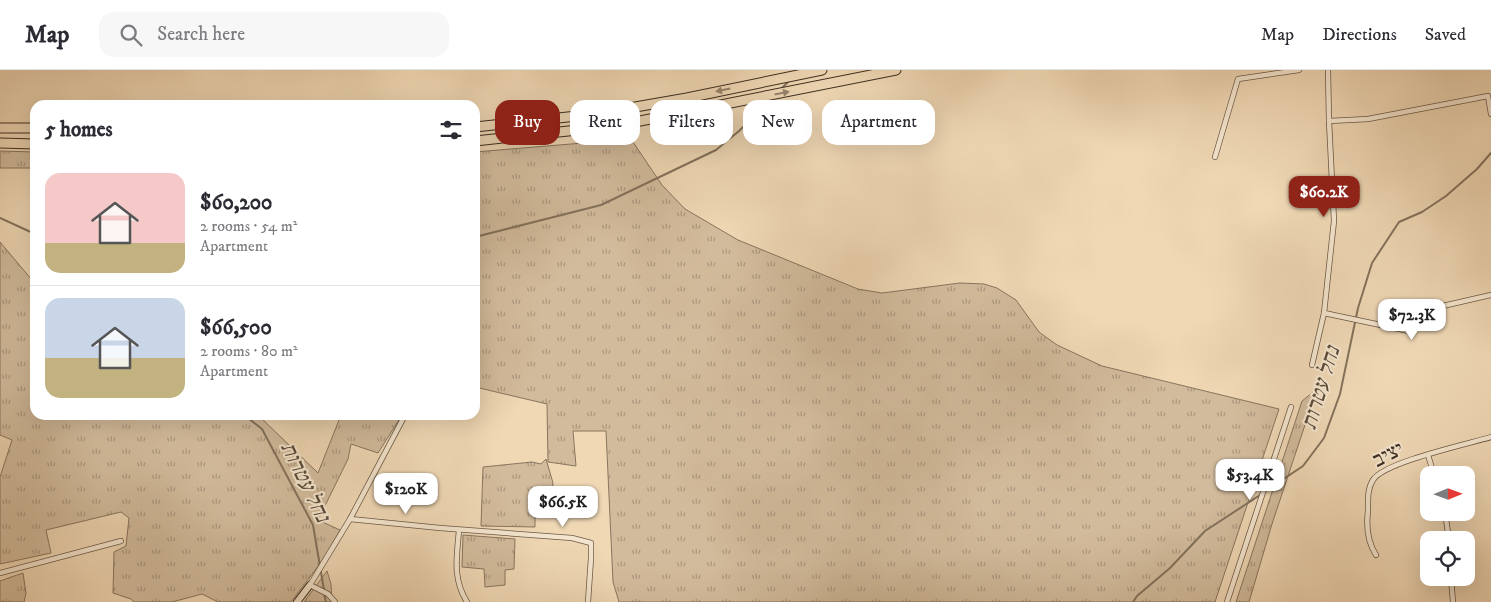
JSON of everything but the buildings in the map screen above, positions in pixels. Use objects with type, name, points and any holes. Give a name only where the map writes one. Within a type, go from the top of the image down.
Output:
[{"type":"highway","points":[[480,126],[595,114],[822,70]]},
{"type":"highway","points":[[480,140],[635,122],[896,70]]},
{"type":"highway","points":[[0,128],[30,128]]},
{"type":"highway","points":[[0,143],[30,144]]},
{"type":"street","points":[[1215,157],[1238,79],[1299,70]]},
{"type":"street","points":[[1312,365],[1324,313],[1334,221],[1328,70]]},
{"type":"street","points":[[1329,120],[1368,119],[1488,96],[1491,114]]},
{"type":"street","points":[[1324,313],[1409,331],[1434,308],[1491,296]]},
{"type":"street","points":[[1227,602],[1291,407]]},
{"type":"street","points":[[297,602],[310,585],[350,520],[402,420]]},
{"type":"street","name":"יציב","points":[[1376,555],[1368,537],[1367,517],[1369,488],[1377,475],[1388,469],[1428,455],[1491,437]]},
{"type":"street","points":[[1428,455],[1431,466]]},
{"type":"street","points":[[350,520],[572,538],[590,543],[591,558],[588,602]]},
{"type":"street","points":[[459,530],[456,576],[467,602]]},
{"type":"street","points":[[0,573],[121,541]]},
{"type":"street","points":[[310,585],[328,594],[335,602]]},
{"type":"street","points":[[1452,586],[1452,602]]},
{"type":"green space","points":[[570,144],[635,145],[662,185],[685,209],[738,240],[858,289],[882,293],[960,283],[984,284],[997,288],[1016,300],[1039,332],[1057,345],[1102,366],[1279,409],[1215,602],[619,602],[613,582],[606,431],[573,431],[576,466],[548,462],[547,404],[480,388],[480,152]]},
{"type":"green space","points":[[0,151],[30,152],[30,168],[0,168]]},
{"type":"green space","points":[[0,242],[30,278],[30,420],[263,420],[318,473],[339,420],[399,420],[378,453],[351,444],[348,459],[318,520],[340,530],[325,557],[291,602],[218,602],[202,594],[172,602],[134,602],[131,599],[113,593],[114,552],[126,546],[129,518],[121,512],[46,530],[51,553],[0,564],[0,477],[12,440],[0,435]]},
{"type":"green space","points":[[1317,389],[1272,524],[1249,602],[1236,602],[1302,401]]},
{"type":"green space","points":[[546,459],[553,483],[551,504],[535,508],[535,527],[481,526],[483,467],[532,462],[541,464]]},
{"type":"green space","points":[[463,535],[515,539],[514,569],[505,570],[505,585],[485,587],[484,569],[462,567]]},
{"type":"green space","points":[[327,571],[331,584],[332,602],[304,602]]},
{"type":"green space","points":[[23,573],[26,593],[24,602],[0,602],[0,581]]},
{"type":"waterway","points":[[781,89],[790,80]]},
{"type":"waterway","points":[[480,236],[601,205],[716,150],[773,98]]},
{"type":"waterway","name":"נחל עטרות","points":[[1264,492],[1303,466],[1324,438],[1340,394],[1358,308],[1372,263],[1399,222],[1422,212],[1446,196],[1477,169],[1491,153]]},
{"type":"waterway","name":"נחל עטרות","points":[[0,218],[30,232]]},
{"type":"waterway","name":"נחל עטרות","points":[[250,420],[262,429],[313,525],[324,590]]},
{"type":"waterway","name":"נחל עטרות","points":[[1133,602],[1137,596],[1170,568],[1205,531],[1260,495]]},
{"type":"waterway","name":"נחל עטרות","points":[[324,594],[326,602]]}]
